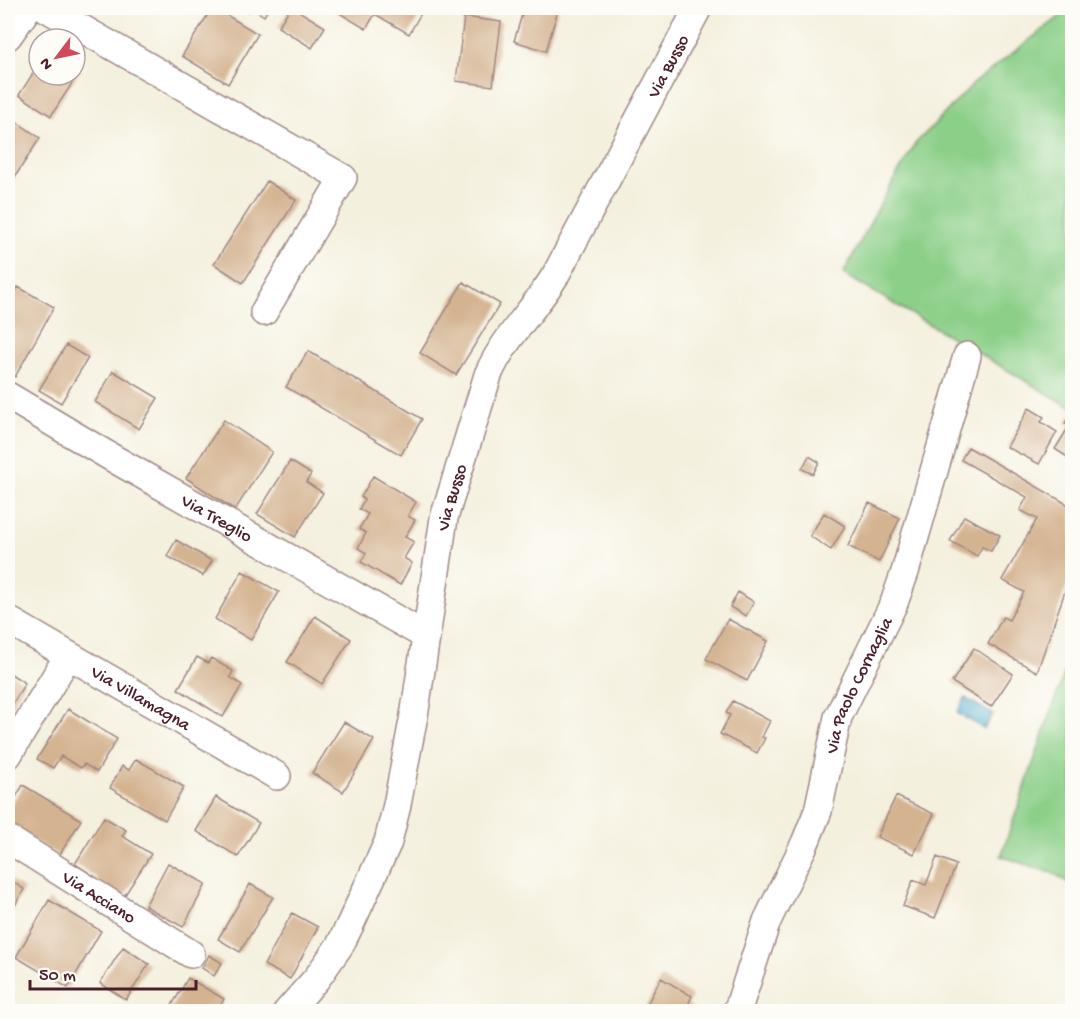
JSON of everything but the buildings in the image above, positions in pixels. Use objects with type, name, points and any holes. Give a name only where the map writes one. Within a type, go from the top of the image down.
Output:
[{"type":"street","points":[[8,36],[28,8]]},
{"type":"street","points":[[46,8],[343,178],[264,312]]},
{"type":"street","name":"Via Busso","points":[[287,1011],[321,972],[340,945],[388,842],[406,759],[444,518],[488,375],[510,336],[555,276],[698,8]]},
{"type":"street","name":"Via Paolo Cornaglia","points":[[737,1011],[767,921],[818,811],[838,717],[894,603],[905,572],[968,356]]},
{"type":"street","name":"Via Treglio","points":[[8,396],[119,462],[426,636]]},
{"type":"street","name":"Via Villamagna","points":[[8,620],[277,776]]},
{"type":"street","points":[[8,755],[68,656]]},
{"type":"street","name":"Via Acciano","points":[[8,839],[191,954]]},
{"type":"green space","points":[[1071,8],[1072,408],[843,274],[915,144],[975,82]]},
{"type":"green space","points":[[1072,651],[1072,885],[1055,874],[1001,856]]},
{"type":"water","points":[[965,698],[993,714],[984,729],[957,713]]}]
